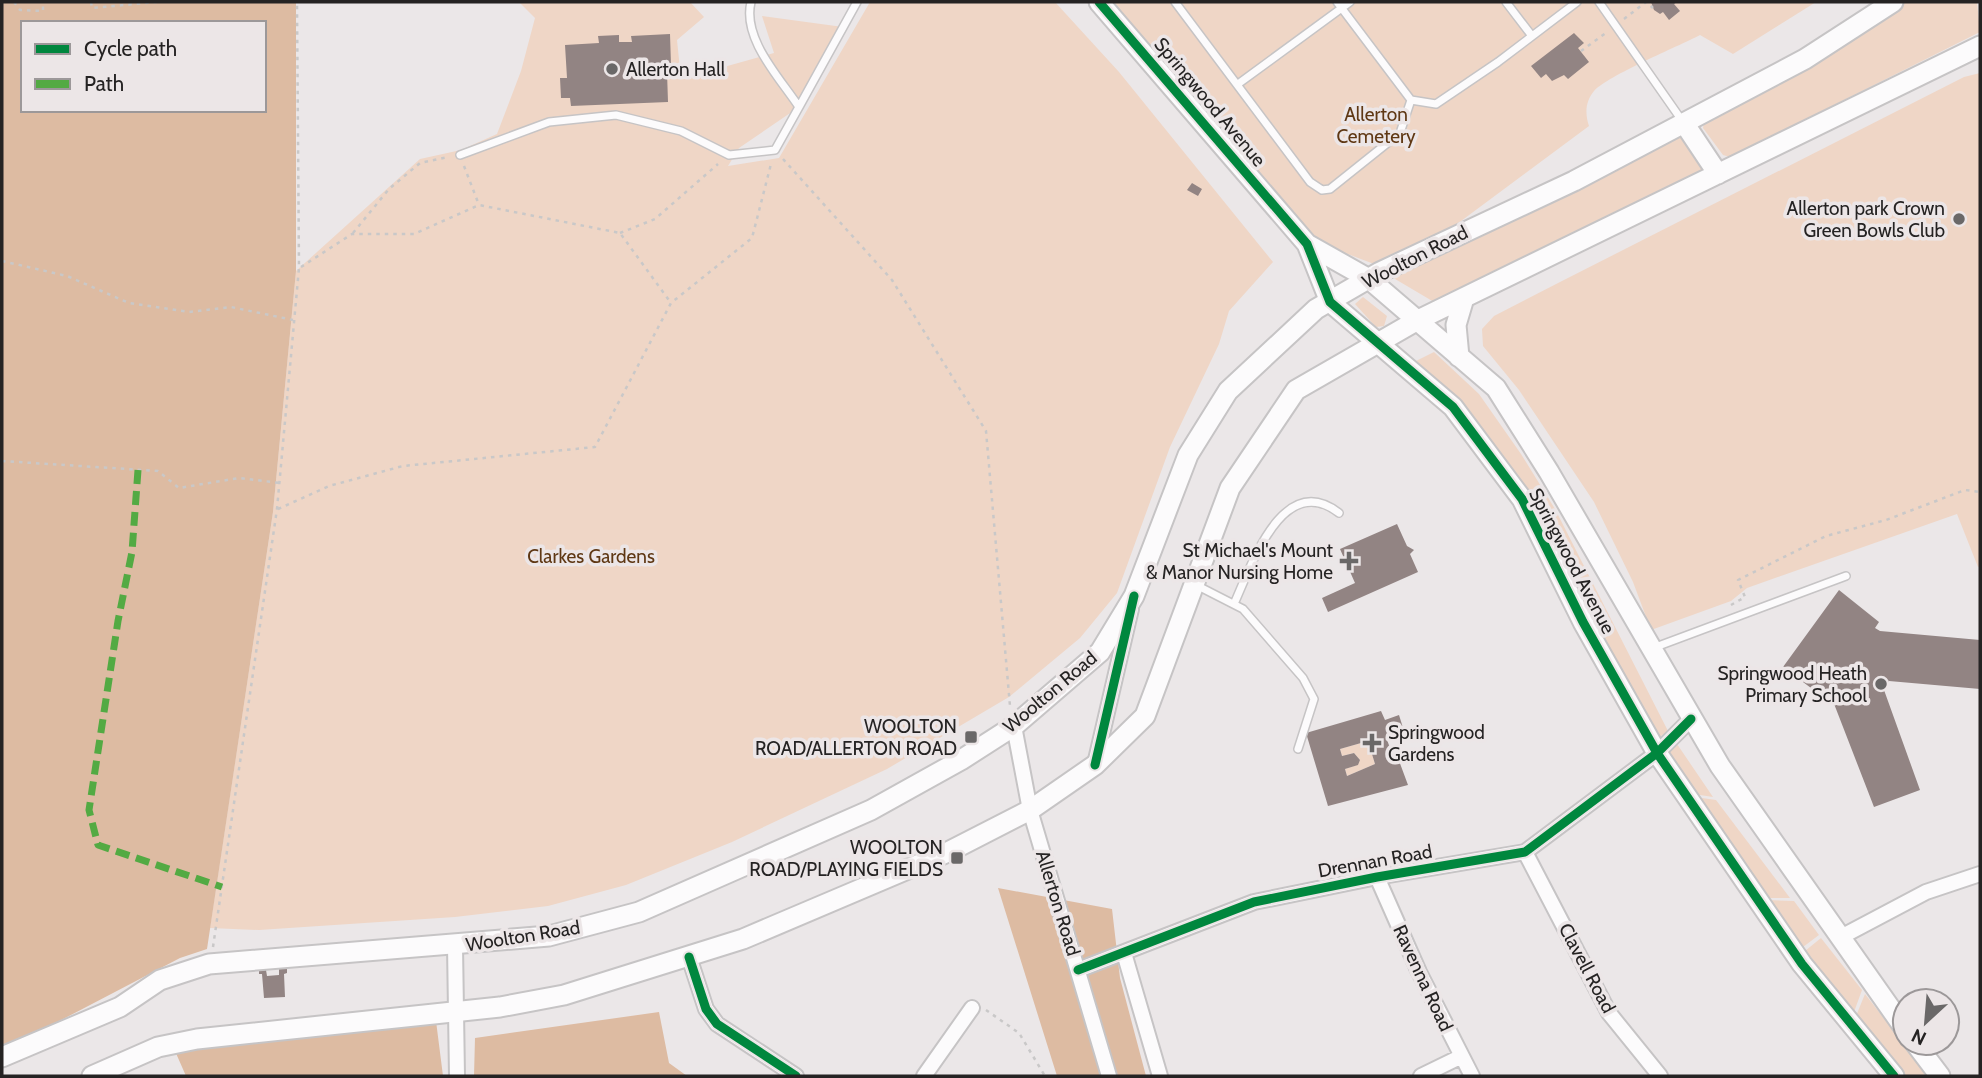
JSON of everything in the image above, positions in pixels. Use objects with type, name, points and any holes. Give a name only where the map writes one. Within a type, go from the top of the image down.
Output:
[{"type":"main road","name":"Springwood Avenue","points":[[1099,2],[1307,244],[1330,302],[1452,407],[1522,499],[1583,622],[1657,753],[1802,964],[1894,1076]]},
{"type":"main road","name":"Woolton Road","points":[[2,1057],[120,1006],[160,980],[209,964],[455,946],[549,936],[639,912],[871,810],[1014,726],[1100,652],[1134,596],[1188,455],[1228,391],[1316,309],[1369,279],[1574,181],[1805,59],[1893,2]]},
{"type":"main road","points":[[93,1076],[159,1047],[197,1039],[500,1007],[564,995],[743,939],[948,852],[1030,810],[1095,765],[1145,716],[1230,488],[1296,390],[1416,321],[1980,46]]},
{"type":"main road","points":[[1684,122],[1718,174]]},
{"type":"main road","name":"Springwood Avenue","points":[[1307,244],[1369,279],[1496,387],[1549,472],[1691,719],[1839,938],[1891,1010]]},
{"type":"main road","points":[[1459,357],[1456,325],[1464,298]]},
{"type":"main road","points":[[1926,1057],[1940,1076]]},
{"type":"street","points":[[1095,765],[1134,596]]},
{"type":"street","name":"Drennan Road","points":[[1079,970],[1254,902],[1377,877],[1525,852],[1657,753],[1691,719]]},
{"type":"street","name":"Allerton Road","points":[[1014,726],[1030,810],[1109,1076]]},
{"type":"street","name":"Clavell Road","points":[[1525,852],[1609,1013],[1660,1076]]},
{"type":"street","points":[[1839,938],[1926,892],[1980,874]]},
{"type":"street","name":"Ravenna Road","points":[[1377,877],[1460,1057],[1472,1076]]},
{"type":"street","points":[[455,946],[457,1076]]},
{"type":"street","points":[[1124,953],[1160,1076]]},
{"type":"street","points":[[689,957],[698,991],[717,1024],[796,1076]]},
{"type":"street","points":[[924,1076],[972,1008]]},
{"type":"street","points":[[1421,1076],[1460,1057]]},
{"type":"lane","points":[[751,2],[748,13],[754,38],[799,107]]},
{"type":"lane","points":[[460,155],[549,122],[616,115],[681,131],[729,155],[775,150],[857,2]]},
{"type":"lane","points":[[1175,2],[1310,182],[1322,190],[1330,189],[1400,133],[1411,100]]},
{"type":"lane","points":[[1238,84],[1339,5],[1350,2]]},
{"type":"lane","points":[[1506,2],[1532,36]]},
{"type":"lane","points":[[1339,5],[1411,100],[1441,103],[1577,2]]},
{"type":"lane","points":[[1599,2],[1684,122]]},
{"type":"lane","points":[[1234,604],[1260,546],[1277,519],[1310,499],[1324,501],[1339,513]]},
{"type":"lane","points":[[1650,649],[1846,576]]},
{"type":"lane","points":[[1195,585],[1243,609],[1303,678],[1314,699],[1298,749]]},
{"type":"path","points":[[13,2],[20,10],[43,11],[43,2]]},
{"type":"path","points":[[91,2],[92,8],[156,2]]},
{"type":"path","points":[[209,964],[277,509],[295,320],[299,268],[297,2]]},
{"type":"path","points":[[1581,51],[1646,2],[1653,8]]},
{"type":"path","points":[[277,509],[329,486],[402,466],[595,447],[671,303],[752,238],[775,150]]},
{"type":"path","points":[[775,150],[892,280],[986,431],[1014,726]]},
{"type":"path","points":[[299,268],[352,234],[388,189],[420,163],[460,155],[480,205]]},
{"type":"path","points":[[352,234],[414,234],[480,205],[620,233],[655,219],[729,155]]},
{"type":"path","points":[[620,233],[671,303]]},
{"type":"path","points":[[2,261],[66,276],[129,303],[189,312],[231,307],[295,320]]},
{"type":"path","points":[[2,461],[158,471],[179,488],[239,478],[280,483]]},
{"type":"path","points":[[1723,611],[1745,597],[1738,580],[1826,536],[1886,520],[1965,490],[1980,492]]},
{"type":"path","points":[[972,1008],[975,1002],[1019,1033],[1045,1076]]},
{"type":"green space","name":"Clarkes Gardens","points":[[519,2],[690,2],[704,17],[677,40],[681,79],[774,53],[762,16],[843,27],[799,107],[739,148],[728,166],[779,158],[870,2],[1055,2],[1119,72],[1273,262],[1229,311],[1219,344],[1170,447],[1117,593],[1080,638],[1009,697],[887,769],[732,842],[626,885],[548,906],[455,917],[259,930],[210,928],[273,512],[296,271],[420,159],[461,150],[497,134],[521,71],[535,18]]},
{"type":"green space","name":"Allerton Cemetery","points":[[1109,2],[1816,2],[1733,54],[1700,35],[1602,84],[1594,91],[1587,104],[1589,126],[1457,224],[1374,264],[1311,240],[1172,71]]},
{"type":"green space","points":[[1906,2],[1977,2],[1980,32],[1730,157],[1723,155],[1703,128],[1704,122],[1774,86]]},
{"type":"green space","points":[[1980,73],[1980,566],[1978,567],[1957,514],[1747,588],[1731,601],[1651,630],[1633,582],[1594,502],[1519,390],[1483,346],[1482,329],[1494,316],[1562,281],[1964,77]]},
{"type":"green space","points":[[1685,131],[1705,168],[1647,200],[1434,302],[1390,276]]},
{"type":"green space","points":[[1363,297],[1387,316],[1384,326],[1376,327],[1355,304]]},
{"type":"green space","points":[[1434,352],[1479,394],[1555,509],[1668,731],[1654,741],[1564,567],[1414,362]]},
{"type":"green space","points":[[1368,741],[1375,764],[1347,776],[1345,769],[1357,765],[1360,760],[1354,753],[1342,756],[1340,749]]},
{"type":"green space","points":[[1675,744],[1713,797],[1687,793],[1661,753]]},
{"type":"green space","points":[[1688,796],[1716,800],[1790,898],[1765,898]]},
{"type":"green space","points":[[1766,900],[1794,901],[1819,935],[1803,947]]},
{"type":"green space","points":[[1821,938],[1862,990],[1854,1012],[1805,951]]},
{"type":"green space","points":[[1865,994],[1891,1027],[1891,1057],[1914,1057],[1929,1076],[1903,1076],[1856,1016]]},
{"type":"shaded area","points":[[2,2],[296,2],[296,271],[273,512],[207,949],[180,958],[2,1051]]},
{"type":"shaded area","points":[[998,888],[1112,909],[1120,978],[1146,1076],[1057,1076]]},
{"type":"shaded area","points":[[659,1012],[669,1063],[687,1076],[474,1076],[475,1038]]},
{"type":"shaded area","points":[[436,1021],[443,1076],[186,1076],[175,1051]]},
{"type":"building","points":[[1651,2],[1677,2],[1674,4],[1680,11],[1669,20],[1663,12],[1660,14],[1654,10]]},
{"type":"building","points":[[1574,33],[1584,43],[1578,48],[1589,62],[1568,79],[1564,75],[1552,81],[1546,74],[1541,78],[1531,66]]},
{"type":"building","name":"Allerton Hall","points":[[670,34],[671,65],[658,66],[659,72],[667,72],[668,102],[571,106],[570,98],[561,98],[560,78],[567,78],[565,45],[599,43],[598,36],[619,35],[619,42],[632,42],[631,36]]},
{"type":"building","points":[[1192,183],[1202,189],[1198,196],[1187,190]]},
{"type":"building","points":[[1397,524],[1407,546],[1414,550],[1410,554],[1418,572],[1328,612],[1322,598],[1355,583],[1340,549]]},
{"type":"building","points":[[1839,590],[1879,622],[1875,628],[1880,631],[1980,640],[1980,689],[1889,681],[1884,690],[1920,790],[1874,807],[1831,696],[1826,692],[1823,697],[1783,667]]},
{"type":"building","points":[[1381,711],[1385,720],[1399,715],[1404,731],[1386,737],[1394,759],[1398,758],[1408,785],[1328,806],[1306,733]],"holes":[[[1368,741],[1375,764],[1347,776],[1345,769],[1358,765],[1360,760],[1354,753],[1342,756],[1340,749]]]},
{"type":"building","points":[[279,968],[287,968],[287,973],[284,974],[285,997],[264,998],[262,974],[259,974],[259,971],[266,970],[267,976],[279,975]]},
{"type":"marked path","points":[[138,470],[132,552],[118,621],[89,810],[98,845],[222,887]]},
{"type":"cycle path","points":[[1099,2],[1307,244],[1330,302],[1453,407],[1522,499],[1583,622],[1657,753],[1802,964],[1894,1076]]},
{"type":"cycle path","points":[[1095,765],[1134,596]]},
{"type":"cycle path","points":[[1078,970],[1254,902],[1377,877],[1525,852],[1657,753],[1691,719]]},
{"type":"cycle path","points":[[689,957],[706,1009],[717,1024],[796,1076]]},
{"type":"place","name":"Allerton Hall","points":[[612,69]]},
{"type":"place","name":"Allerton park Crown Green Bowls Club","points":[[1959,219]]},
{"type":"place","name":"St Michael's Mount & Manor Nursing Home","points":[[1349,561]]},
{"type":"place","name":"Springwood Heath Primary School","points":[[1881,684]]},
{"type":"place","name":"WOOLTON ROAD/ALLERTON ROAD","points":[[971,737]]},
{"type":"place","name":"Springwood Gardens","points":[[1372,743]]},
{"type":"place","name":"WOOLTON ROAD/PLAYING FIELDS","points":[[957,858]]}]
